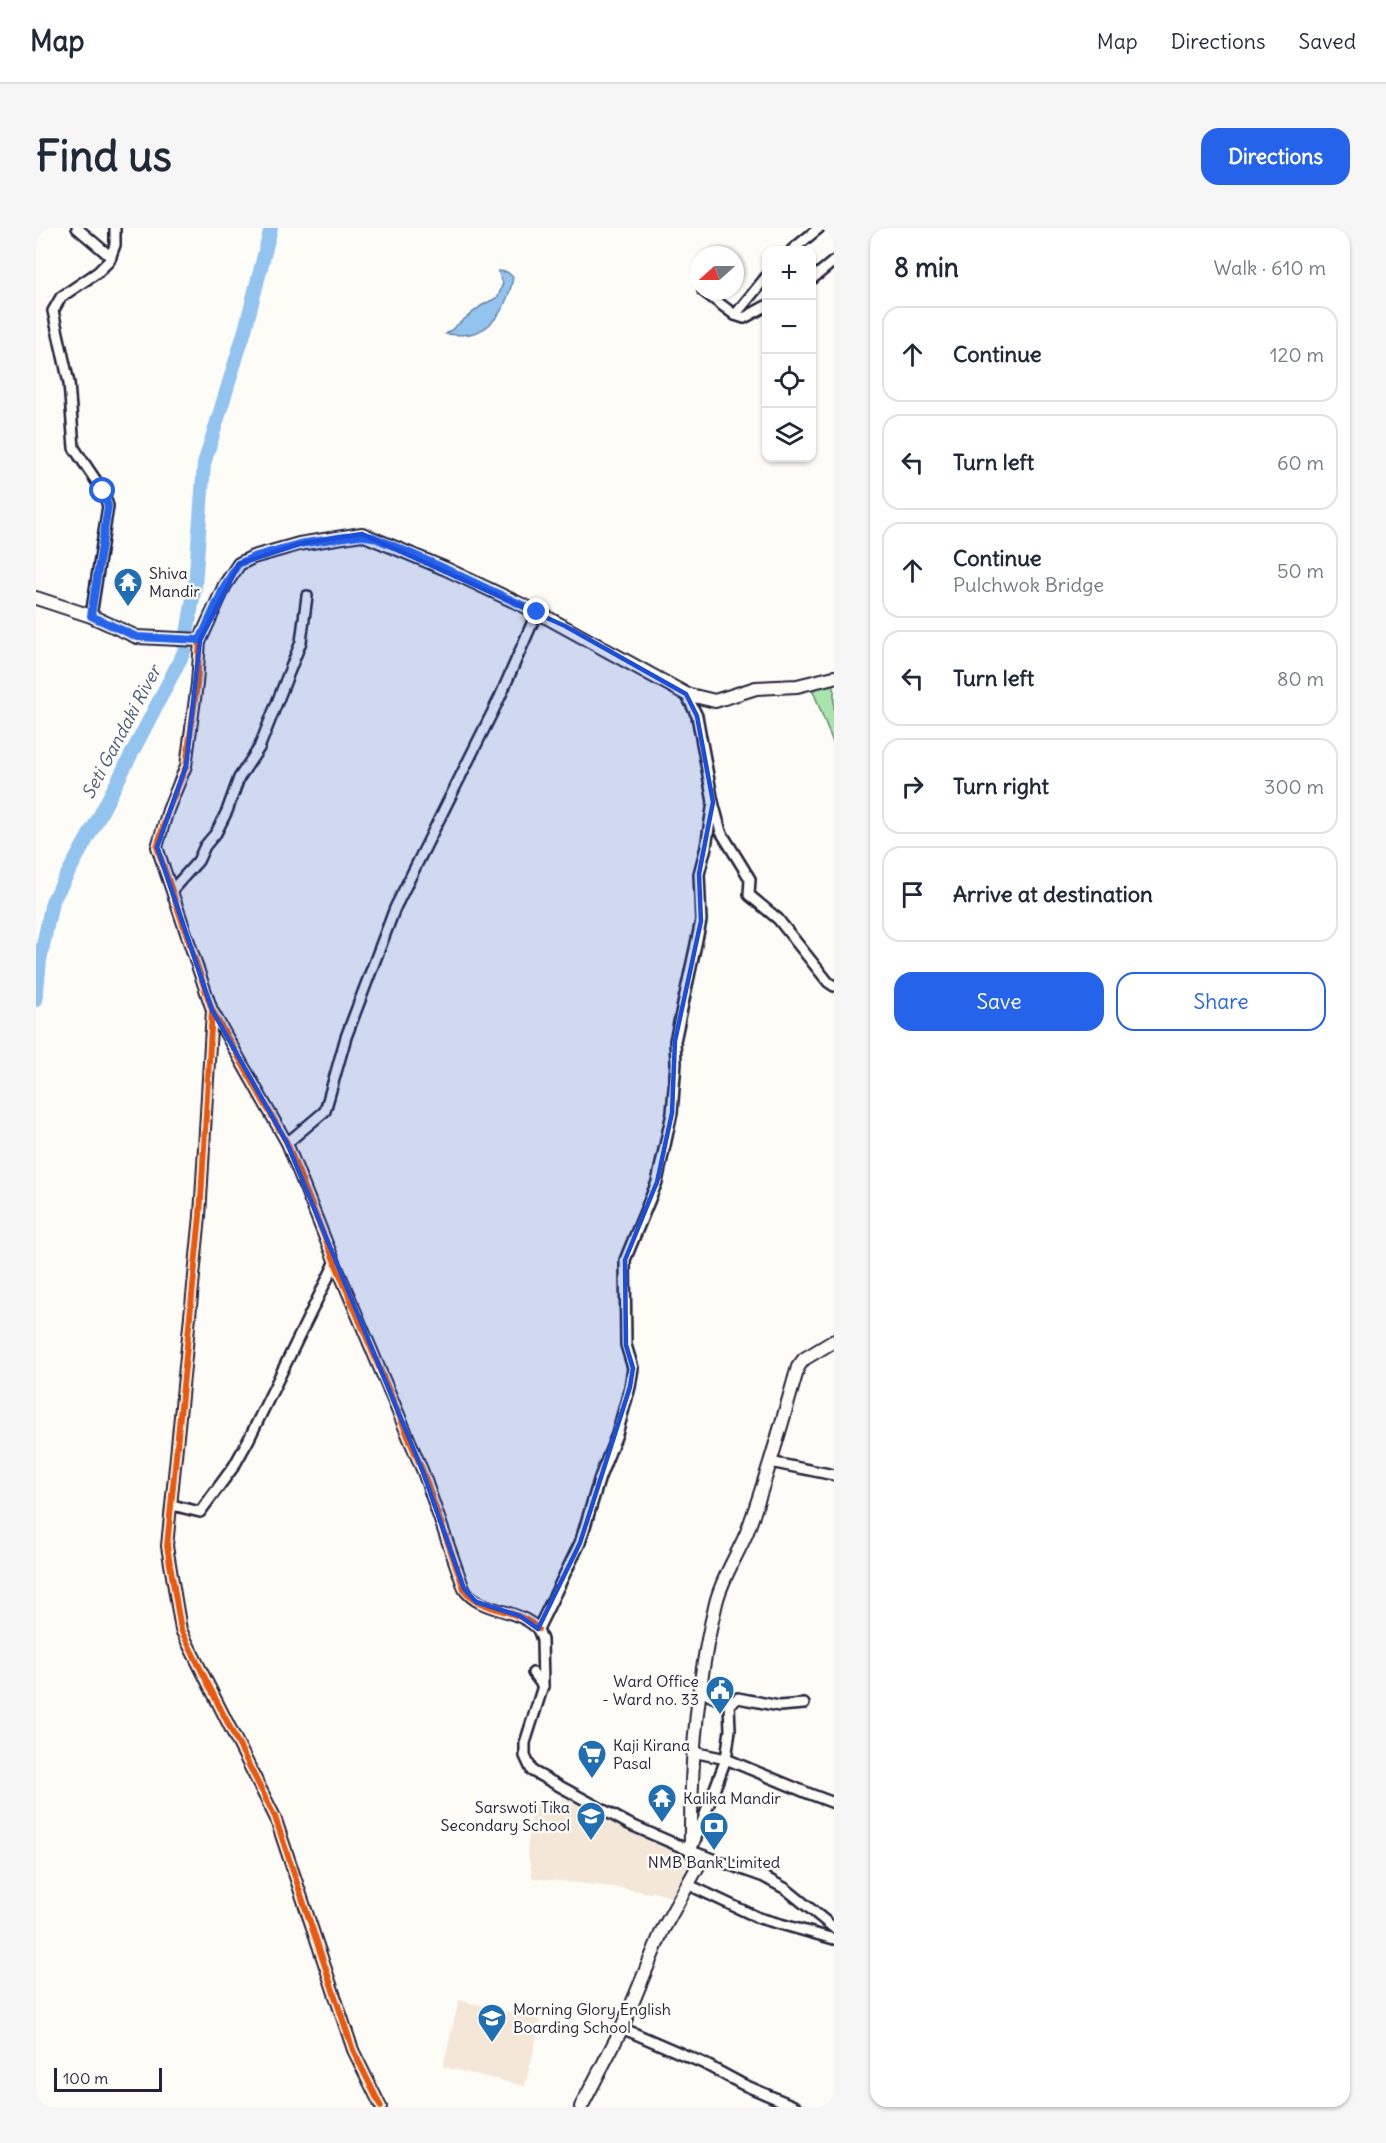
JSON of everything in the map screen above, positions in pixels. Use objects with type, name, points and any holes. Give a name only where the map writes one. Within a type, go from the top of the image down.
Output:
[{"type":"main road","points":[[36,598],[91,616],[137,637],[200,640],[225,585],[238,564],[253,557],[299,544],[358,535],[373,537],[537,612],[686,694],[715,701],[756,688],[797,686],[834,677]]},
{"type":"main road","points":[[581,2107],[622,2028],[662,1931],[699,1862],[699,1858],[691,1851],[693,1752],[700,1691],[716,1601],[747,1532],[798,1367],[804,1359],[834,1341]]},
{"type":"street","points":[[77,228],[111,257]]},
{"type":"street","points":[[91,616],[108,506],[103,491],[74,448],[69,383],[53,311],[61,297],[98,272],[109,261],[115,245],[115,228]]},
{"type":"street","points":[[797,246],[819,228]]},
{"type":"street","points":[[816,276],[834,261]]},
{"type":"street","points":[[735,315],[762,282]]},
{"type":"street","points":[[715,300],[735,315],[744,318],[762,308]]},
{"type":"street","points":[[172,891],[198,861],[205,846],[216,833],[239,778],[259,748],[301,642],[307,596]]},
{"type":"street","points":[[287,1143],[325,1111],[346,1037],[395,908],[500,698],[537,612]]},
{"type":"street","points":[[200,640],[197,684],[186,766],[168,810],[158,847],[212,1010],[287,1143],[423,1472],[464,1589],[476,1602],[520,1616],[538,1629],[542,1640],[543,1686],[525,1743],[525,1756],[532,1771],[628,1824],[691,1851],[764,1877],[786,1889],[834,1928]]},
{"type":"street","points":[[686,694],[697,716],[721,832],[750,879],[749,896],[778,919],[828,982],[834,986]]},
{"type":"street","points":[[538,1629],[580,1543],[630,1388],[633,1368],[626,1345],[625,1260],[657,1182],[672,1113],[676,1063],[675,1041],[701,921],[699,874],[713,802]]},
{"type":"street","points":[[212,1010],[200,1216],[167,1546],[181,1630],[275,1817],[353,2049],[381,2107]]},
{"type":"street","points":[[172,1505],[200,1512],[234,1466],[335,1263]]},
{"type":"street","points":[[770,1462],[834,1475]]},
{"type":"street","points":[[533,1673],[543,1686]]},
{"type":"street","points":[[700,1691],[729,1704]]},
{"type":"street","points":[[729,1704],[738,1698],[779,1706],[804,1704]]},
{"type":"street","points":[[691,1851],[726,1759],[730,1730],[729,1704]]},
{"type":"street","points":[[693,1752],[726,1759],[834,1803]]},
{"type":"street","points":[[687,1884],[759,1918],[834,1939]]},
{"type":"street","points":[[622,2028],[796,2107]]},
{"type":"highlighted area","points":[[362,534],[565,626],[686,694],[697,716],[713,802],[699,874],[701,921],[675,1041],[672,1113],[657,1182],[625,1260],[626,1345],[633,1368],[630,1387],[580,1543],[538,1629],[520,1616],[476,1602],[464,1589],[423,1472],[287,1143],[212,1010],[157,847],[186,766],[200,640],[239,564],[299,544]]},
{"type":"shaded area","name":"Sarswoti Tika Secondary School","points":[[563,1798],[691,1858],[672,1898],[654,1892],[533,1878],[527,1850],[531,1820],[538,1801],[560,1808]]},
{"type":"shaded area","name":"Morning Glory English Boarding School","points":[[459,2000],[541,2020],[525,2086],[443,2067]]},
{"type":"green space","points":[[834,677],[834,745],[810,683]]},
{"type":"water","points":[[498,271],[507,272],[513,277],[500,313],[479,331],[461,335],[446,334],[481,306],[498,297],[503,283]]},
{"type":"waterway","name":"Seti Gandaki River","points":[[36,1000],[40,960],[52,902],[98,819],[184,652],[195,586],[204,464],[245,330],[271,228]]},
{"type":"cycle path","points":[[200,640],[197,684],[186,766],[168,810],[157,847],[212,1010],[287,1143],[423,1472],[464,1589],[479,1602],[520,1617],[538,1629]]},
{"type":"cycle path","points":[[212,1010],[200,1216],[167,1546],[181,1630],[275,1817],[353,2050],[381,2107]]},
{"type":"place","name":"Shiva Mandir","points":[[128,608]]},
{"type":"place","name":"Ward Office - Ward no. 33","points":[[720,1716]]},
{"type":"place","name":"Kaji Kirana Pasal","points":[[592,1780]]},
{"type":"place","name":"Kalika Mandir","points":[[662,1824]]},
{"type":"place","name":"Sarswoti Tika Secondary School","points":[[591,1842]]},
{"type":"place","name":"NMB Bank Limited","points":[[714,1852]]},
{"type":"place","name":"Morning Glory English Boarding School","points":[[492,2044]]},
{"type":"route","points":[[103,491],[108,506],[91,616],[137,637],[200,640],[225,585],[238,564],[253,557],[299,544],[362,534],[446,569],[537,612]]}]
